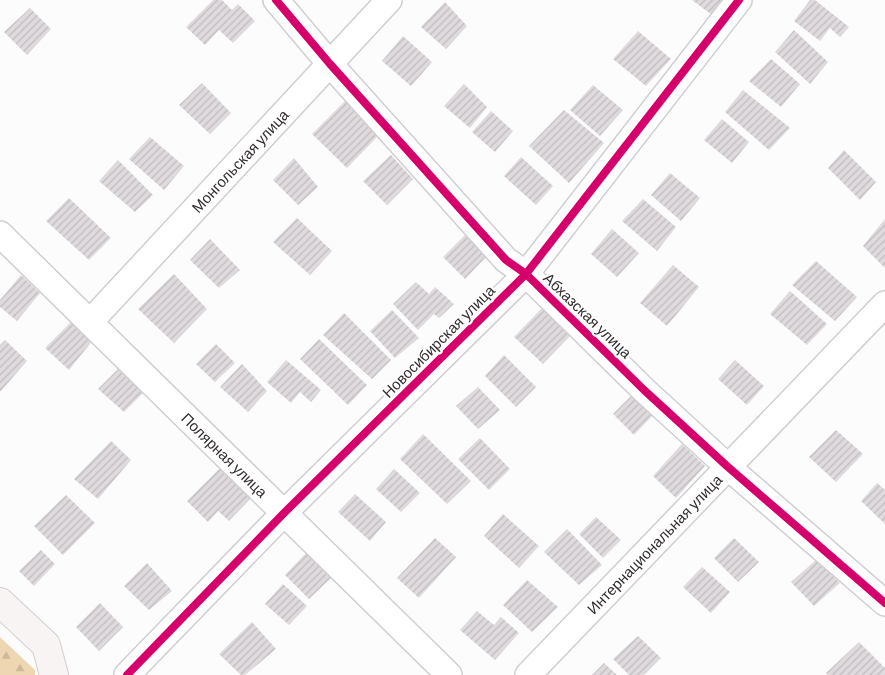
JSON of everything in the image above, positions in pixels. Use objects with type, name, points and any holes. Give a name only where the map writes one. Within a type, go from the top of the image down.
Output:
[{"type":"street","name":"Абхазская улица","points":[[276,0],[330,64],[506,260],[526,274],[644,390],[885,604]]},
{"type":"street","name":"Монгольская улица","points":[[90,322],[389,0]]},
{"type":"street","name":"Новосибирская улица","points":[[127,675],[284,513],[526,274],[739,0]]},
{"type":"street","name":"Полярная улица","points":[[0,234],[449,675]]},
{"type":"street","name":"Интернациональная улица","points":[[528,675],[885,304]]},
{"type":"street","points":[[0,602],[46,646],[54,675]]},
{"type":"green space","points":[[0,637],[35,670],[35,675],[0,675]]},
{"type":"building","points":[[213,0],[222,0],[232,10],[238,4],[255,21],[233,43],[219,30],[205,45],[186,27]]},
{"type":"building","points":[[692,0],[723,0],[712,15]]},
{"type":"building","points":[[810,0],[815,0],[849,27],[840,37],[830,28],[820,41],[794,21]]},
{"type":"building","points":[[445,2],[467,26],[446,49],[421,27]]},
{"type":"building","points":[[30,8],[51,29],[27,55],[4,32]]},
{"type":"building","points":[[794,30],[828,62],[810,84],[775,52]]},
{"type":"building","points":[[638,31],[671,59],[646,86],[613,59]]},
{"type":"building","points":[[403,36],[432,62],[411,86],[382,61]]},
{"type":"building","points":[[771,59],[800,84],[781,107],[749,81]]},
{"type":"building","points":[[202,83],[231,113],[210,134],[179,105]]},
{"type":"building","points":[[464,84],[487,107],[470,128],[444,106]]},
{"type":"building","points":[[593,85],[623,110],[600,136],[570,110]]},
{"type":"building","points":[[743,90],[790,128],[769,150],[725,112]]},
{"type":"building","points":[[345,101],[377,137],[347,168],[312,134]]},
{"type":"building","points":[[564,110],[604,143],[569,183],[529,146]]},
{"type":"building","points":[[491,111],[513,131],[495,152],[472,132]]},
{"type":"building","points":[[722,119],[749,142],[732,163],[704,140]]},
{"type":"building","points":[[150,137],[184,166],[164,190],[129,159]]},
{"type":"building","points":[[844,150],[876,182],[860,200],[828,168]]},
{"type":"building","points":[[391,155],[413,179],[387,205],[363,181]]},
{"type":"building","points":[[521,157],[553,186],[536,205],[504,176]]},
{"type":"building","points":[[294,158],[318,187],[298,205],[273,180]]},
{"type":"building","points":[[118,160],[153,195],[135,212],[99,181]]},
{"type":"building","points":[[670,173],[700,198],[681,221],[651,195]]},
{"type":"building","points":[[69,198],[111,238],[89,260],[46,221]]},
{"type":"building","points":[[643,199],[676,227],[657,251],[622,221]]},
{"type":"building","points":[[297,218],[332,251],[310,275],[273,242]]},
{"type":"building","points":[[885,219],[885,268],[863,246]]},
{"type":"building","points":[[612,229],[639,253],[617,277],[591,254]]},
{"type":"building","points":[[468,232],[489,254],[465,279],[443,257]]},
{"type":"building","points":[[210,239],[240,270],[219,288],[190,260]]},
{"type":"building","points":[[816,261],[857,297],[835,321],[792,285]]},
{"type":"building","points":[[673,265],[699,287],[667,326],[640,303]]},
{"type":"building","points":[[174,274],[207,309],[174,343],[138,309]]},
{"type":"building","points":[[21,275],[40,293],[17,321],[0,307],[0,300]]},
{"type":"building","points":[[416,282],[429,294],[435,287],[454,304],[439,318],[434,314],[418,330],[393,304]]},
{"type":"building","points":[[790,291],[827,324],[807,345],[770,314]]},
{"type":"building","points":[[542,308],[570,336],[543,364],[514,337]]},
{"type":"building","points":[[392,310],[419,338],[395,358],[370,331]]},
{"type":"building","points":[[344,313],[391,360],[372,379],[323,335]]},
{"type":"building","points":[[72,321],[93,340],[69,370],[45,348]]},
{"type":"building","points":[[319,339],[367,385],[348,405],[300,359]]},
{"type":"building","points":[[5,340],[27,361],[0,392],[0,345]]},
{"type":"building","points":[[216,344],[235,363],[215,382],[196,364]]},
{"type":"building","points":[[504,355],[536,387],[516,407],[485,376]]},
{"type":"building","points":[[286,360],[321,390],[311,402],[300,392],[291,403],[267,382]]},
{"type":"building","points":[[735,360],[764,386],[747,405],[718,379]]},
{"type":"building","points":[[123,364],[147,389],[124,412],[98,389]]},
{"type":"building","points":[[242,364],[267,391],[248,412],[220,387]]},
{"type":"building","points":[[478,387],[500,410],[478,429],[456,406]]},
{"type":"building","points":[[634,393],[655,413],[634,435],[613,414]]},
{"type":"building","points":[[836,430],[863,454],[836,482],[809,457]]},
{"type":"building","points":[[423,434],[471,481],[447,504],[400,459]]},
{"type":"building","points":[[480,438],[510,469],[489,490],[458,459]]},
{"type":"building","points":[[111,441],[131,460],[98,499],[74,479]]},
{"type":"building","points":[[682,444],[705,466],[676,498],[653,476]]},
{"type":"building","points":[[221,467],[252,497],[229,521],[218,511],[208,522],[187,501]]},
{"type":"building","points":[[394,469],[420,493],[401,512],[376,489]]},
{"type":"building","points":[[877,483],[885,490],[885,524],[861,501]]},
{"type":"building","points":[[355,494],[386,522],[370,541],[338,512]]},
{"type":"building","points":[[66,495],[95,523],[63,555],[34,526]]},
{"type":"building","points":[[503,514],[539,546],[519,568],[484,536]]},
{"type":"building","points":[[596,517],[621,540],[603,558],[579,534]]},
{"type":"building","points":[[567,529],[602,565],[579,585],[544,552]]},
{"type":"building","points":[[435,538],[456,557],[419,598],[397,578]]},
{"type":"building","points":[[734,538],[759,562],[738,582],[714,558]]},
{"type":"building","points":[[41,550],[55,564],[34,586],[19,571]]},
{"type":"building","points":[[307,552],[332,577],[309,599],[285,575]]},
{"type":"building","points":[[816,560],[840,583],[814,606],[791,582]]},
{"type":"building","points":[[147,563],[172,591],[149,610],[124,586]]},
{"type":"building","points":[[702,567],[730,592],[711,613],[683,587]]},
{"type":"building","points":[[527,580],[558,607],[532,632],[503,605]]},
{"type":"building","points":[[283,584],[307,606],[289,625],[265,604]]},
{"type":"building","points":[[100,603],[123,627],[99,651],[76,627]]},
{"type":"building","points":[[477,611],[494,625],[501,617],[519,633],[495,660],[460,630]]},
{"type":"building","points":[[252,622],[276,649],[245,675],[241,675],[219,654]]},
{"type":"building","points":[[638,636],[661,658],[644,675],[629,675],[613,659]]},
{"type":"building","points":[[859,642],[885,668],[885,675],[828,675],[826,673]]},
{"type":"building","points":[[604,663],[617,675],[592,675]]},
{"type":"cycle path","points":[[276,0],[330,64],[506,260],[526,274],[644,390],[728,467],[885,603]]},
{"type":"cycle path","points":[[127,675],[284,513],[526,274],[739,0]]}]
